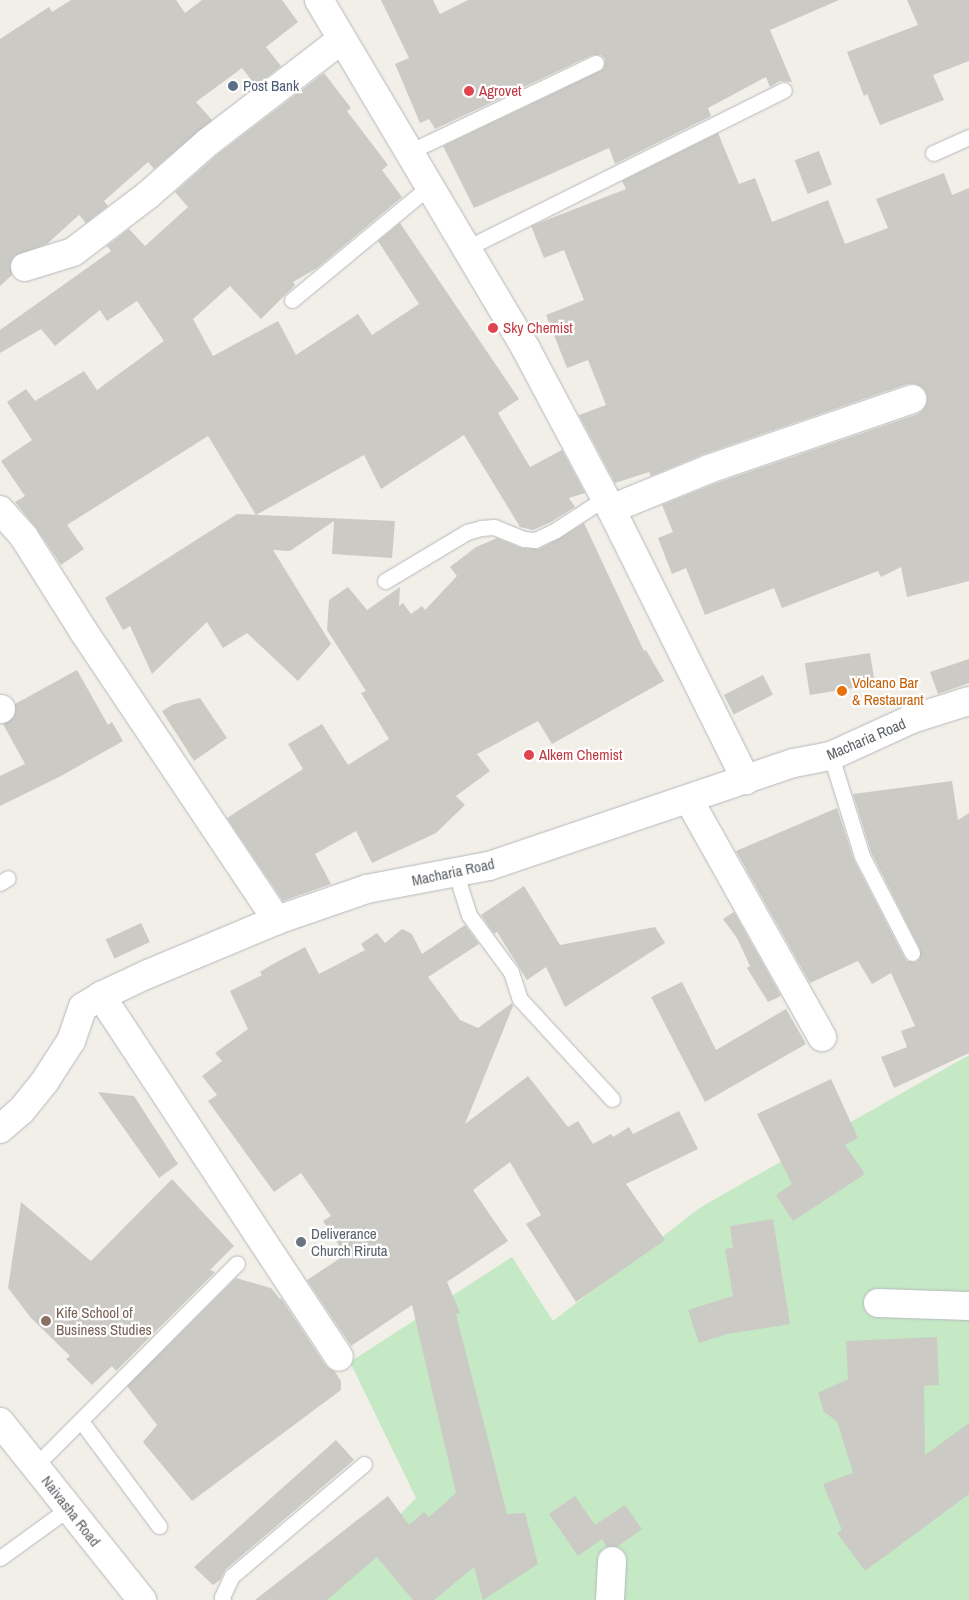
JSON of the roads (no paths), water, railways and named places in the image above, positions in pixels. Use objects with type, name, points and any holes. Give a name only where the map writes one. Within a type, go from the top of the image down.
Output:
[{"type":"street","points":[[319,0],[526,350],[608,504],[746,780]]},
{"type":"street","points":[[25,267],[73,252],[149,194],[208,142],[341,40]]},
{"type":"street","points":[[608,504],[912,400]]},
{"type":"street","points":[[0,510],[24,537],[84,632],[277,920]]},
{"type":"street","name":"Macharia Road","points":[[0,1129],[21,1111],[45,1081],[71,1041],[82,1008],[101,996],[157,970],[277,920],[368,889],[456,874],[489,866],[794,764],[831,756],[912,719],[969,701]]},
{"type":"street","points":[[689,800],[822,1037]]},
{"type":"street","points":[[101,996],[339,1357]]},
{"type":"street","points":[[878,1303],[969,1306]]},
{"type":"street","name":"Naivasha Road","points":[[0,1422],[69,1508],[135,1598]]},
{"type":"street","points":[[610,1600],[612,1561]]},
{"type":"lane","points":[[409,152],[596,63]]},
{"type":"lane","points":[[467,248],[784,90]]},
{"type":"lane","points":[[933,153],[969,137]]},
{"type":"lane","points":[[292,300],[430,186]]},
{"type":"lane","points":[[385,581],[467,532],[494,527],[524,539],[536,540],[608,504]]},
{"type":"lane","points":[[831,756],[862,856],[912,953]]},
{"type":"lane","points":[[456,874],[469,915],[511,972],[520,999],[612,1099]]},
{"type":"lane","points":[[35,1466],[237,1262]]},
{"type":"lane","points":[[81,1421],[159,1526]]},
{"type":"lane","points":[[223,1600],[222,1597],[232,1576],[364,1464]]},
{"type":"lane","points":[[0,1558],[69,1508]]},
{"type":"place","name":"Post Bank","points":[[233,86]]},
{"type":"place","name":"Agrovet","points":[[469,91]]},
{"type":"place","name":"Sky Chemist","points":[[493,328]]},
{"type":"place","name":"Volcano Bar & Restaurant","points":[[842,691]]},
{"type":"place","name":"Alkem Chemist","points":[[529,755]]},
{"type":"place","name":"Deliverance Church Riruta","points":[[301,1242]]},
{"type":"place","name":"Kife School of Business Studies","points":[[46,1321]]}]
